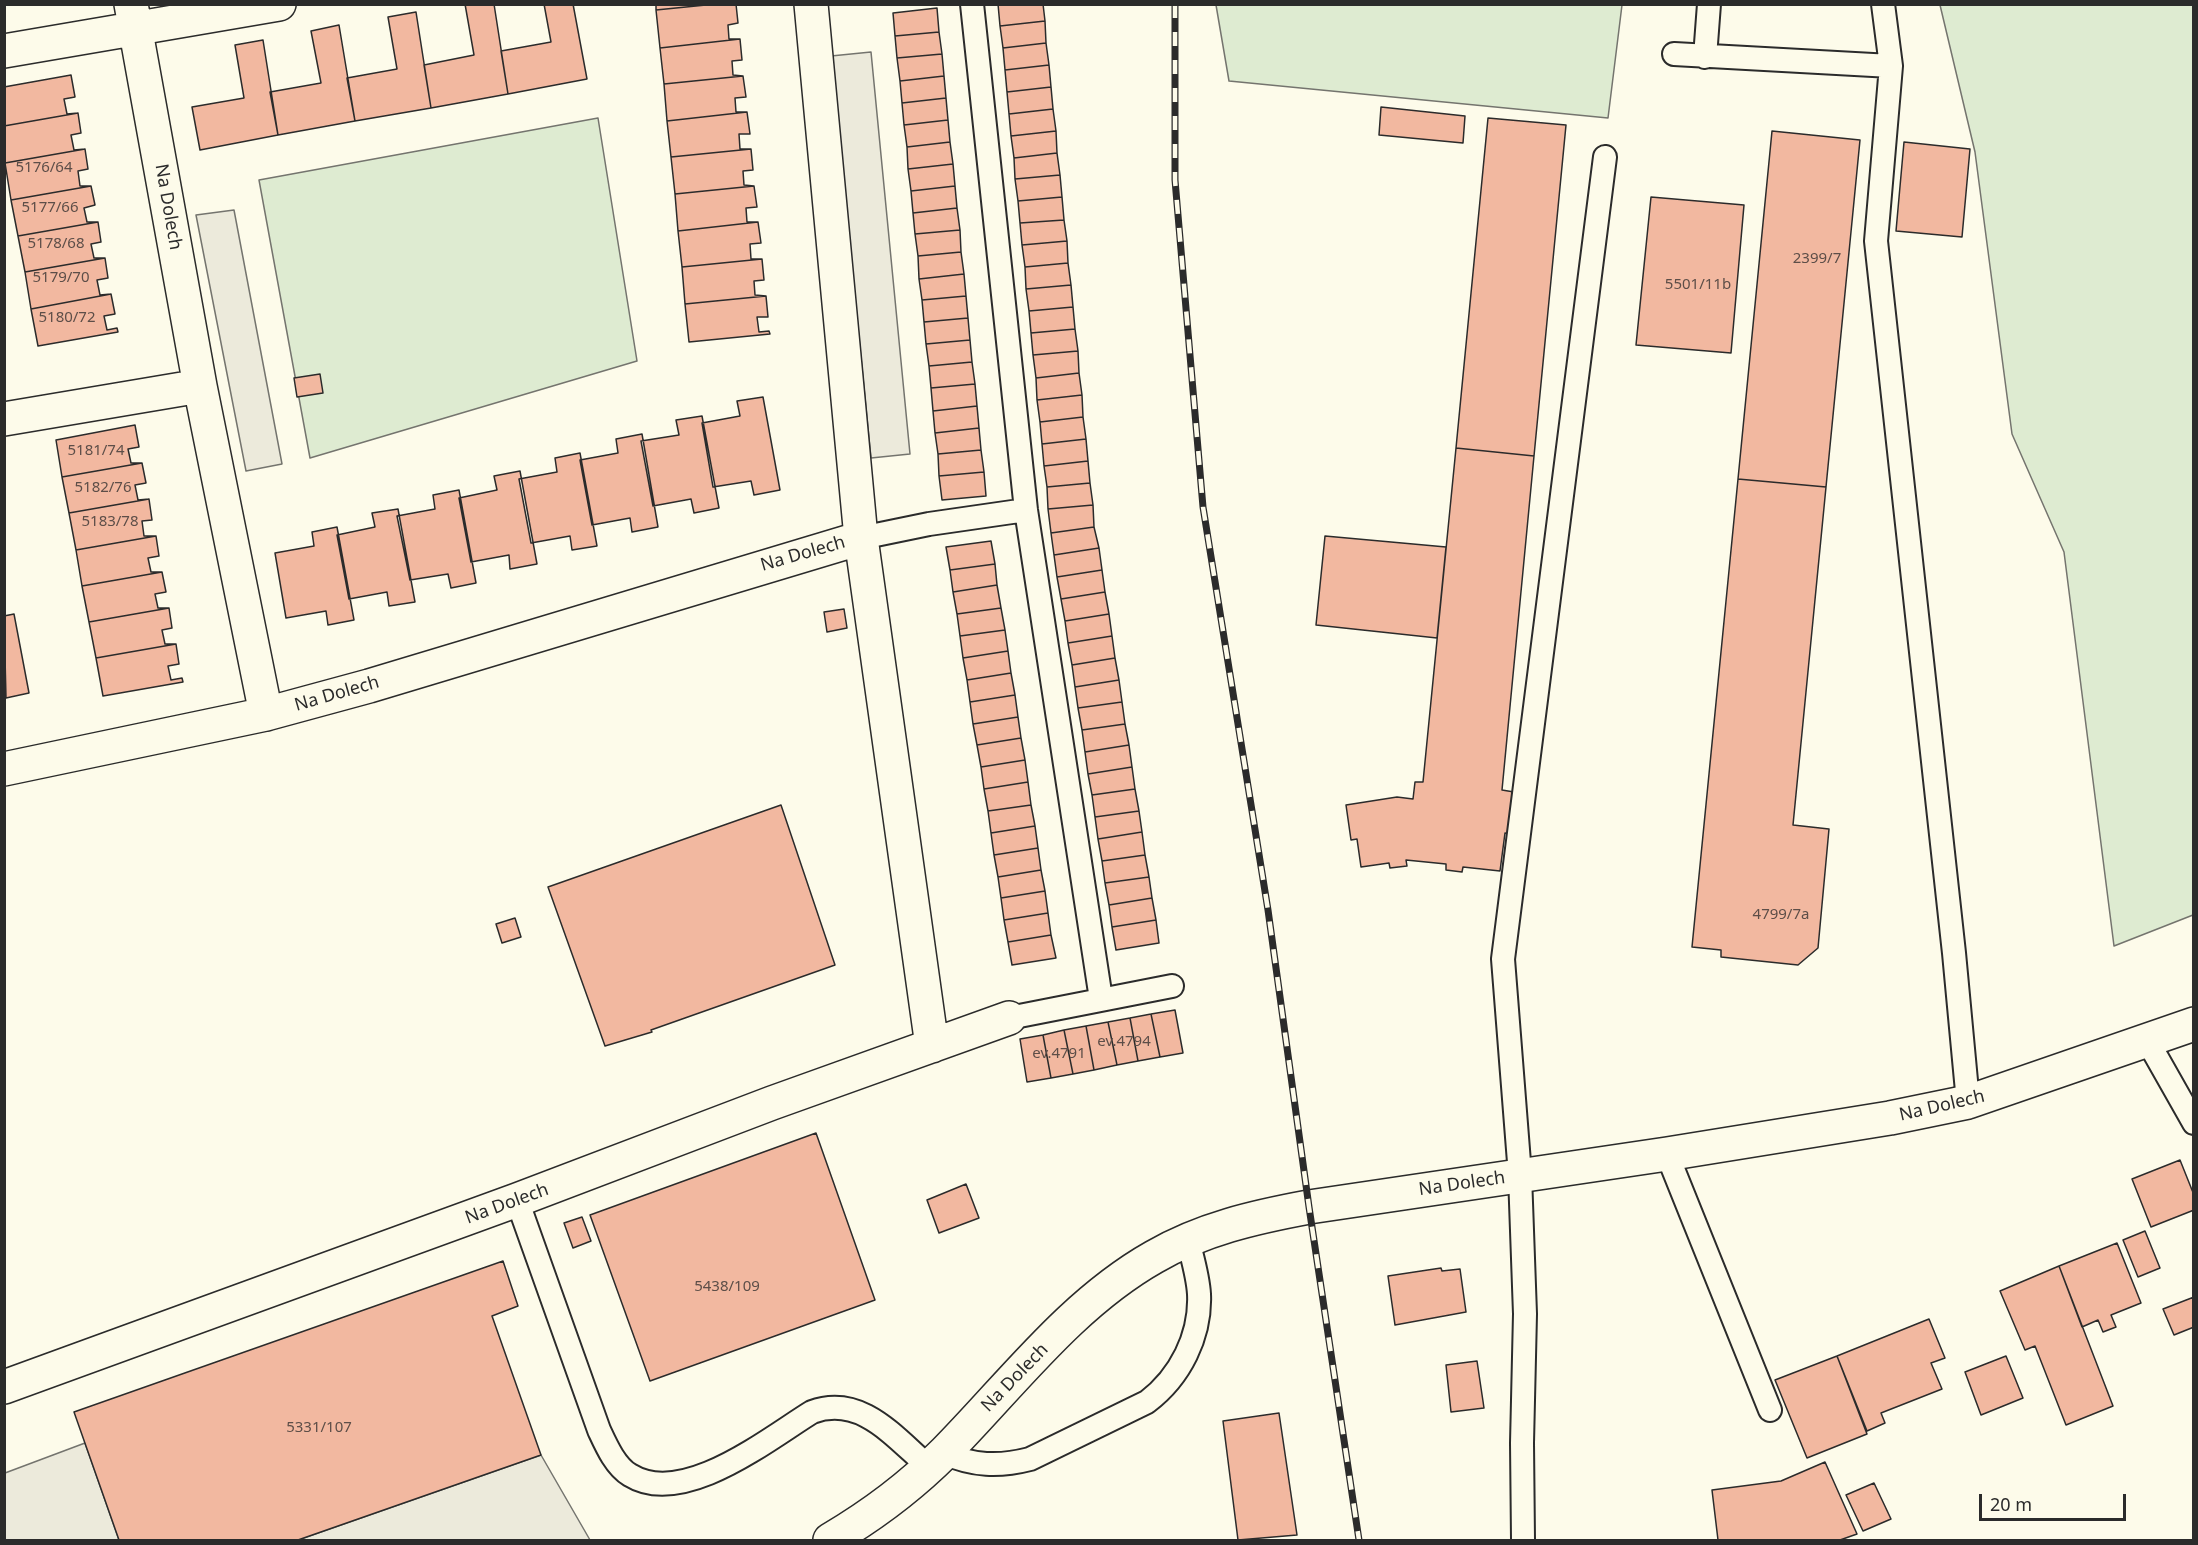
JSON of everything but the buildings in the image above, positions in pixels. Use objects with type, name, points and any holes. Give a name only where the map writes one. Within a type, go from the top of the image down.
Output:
[{"type":"street","points":[[4,51],[133,16],[279,4]]},
{"type":"street","name":"Na Dolech","points":[[4,769],[266,714],[369,686],[861,538],[812,4]]},
{"type":"street","name":"Na Dolech","points":[[133,16],[200,386],[266,714]]},
{"type":"street","points":[[4,419],[200,386]]},
{"type":"street","points":[[861,538],[932,1046]]},
{"type":"street","name":"Na Dolech","points":[[4,1387],[1009,1018]]},
{"type":"street","name":"Na Dolech","points":[[830,1540],[897,1495],[936,1460],[1088,1304],[1153,1257],[1188,1240],[1236,1222],[1277,1212],[1667,1154],[1968,1102],[2061,1072],[2193,1024]]},
{"type":"lane","points":[[972,4],[1026,510],[1101,999]]},
{"type":"lane","points":[[1705,57],[1709,4]]},
{"type":"lane","points":[[1883,4],[1892,66],[1876,242],[1954,953],[1968,1102]]},
{"type":"lane","points":[[1674,54],[1892,66]]},
{"type":"lane","points":[[1523,1540],[1522,1443],[1525,1314],[1520,1175],[1503,958],[1605,157]]},
{"type":"lane","points":[[861,538],[929,524],[1026,510]]},
{"type":"lane","points":[[1009,1018],[1172,986]]},
{"type":"lane","points":[[2147,1040],[2193,1123]]},
{"type":"lane","points":[[1667,1154],[1770,1410]]},
{"type":"lane","points":[[517,1200],[598,1430],[606,1446],[628,1474],[642,1480],[665,1484],[704,1475],[812,1412],[829,1406],[843,1406],[867,1415],[936,1460],[974,1464],[1014,1463],[1030,1459],[1148,1402],[1163,1390],[1185,1358],[1198,1315],[1198,1287],[1188,1240]]},
{"type":"green space","points":[[1216,5],[1622,5],[1608,118],[1229,81]]},
{"type":"green space","points":[[1940,5],[2193,5],[2193,915],[2114,946],[2064,552],[2012,434],[1975,152]]},
{"type":"green space","points":[[598,118],[637,361],[310,458],[259,180]]},
{"type":"shaded area","points":[[871,52],[910,454],[871,458],[831,56]]},
{"type":"shaded area","points":[[234,210],[282,464],[246,471],[196,215]]},
{"type":"shaded area","points":[[85,1443],[119,1540],[5,1540],[5,1473]]},
{"type":"shaded area","points":[[541,1455],[590,1540],[298,1540]]},
{"type":"railway","points":[[1175,4],[1175,180],[1203,507],[1268,910],[1309,1207],[1359,1540]]}]
